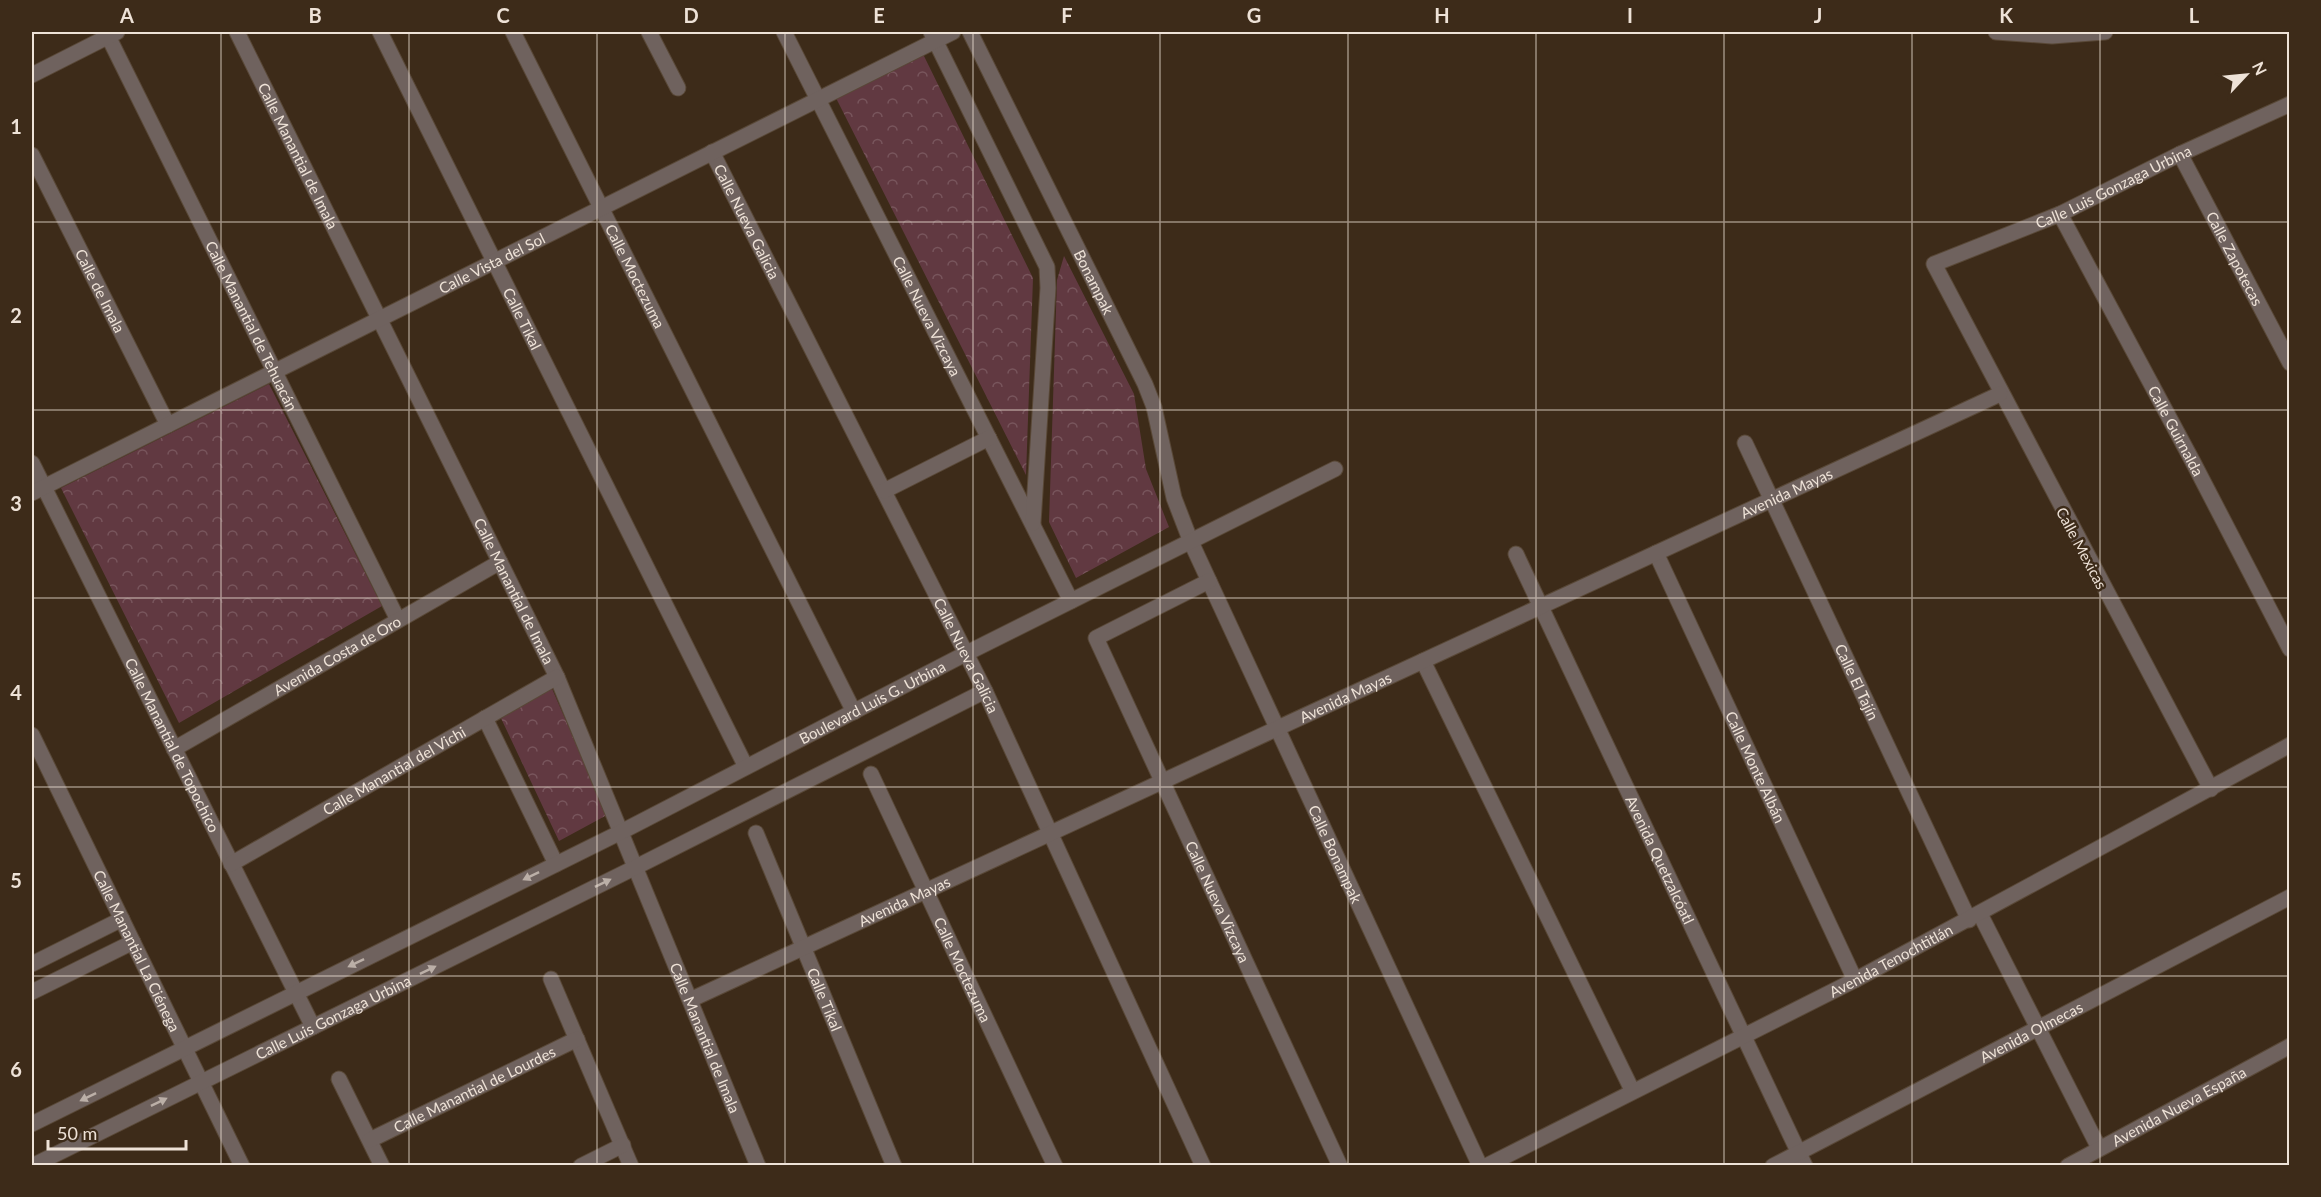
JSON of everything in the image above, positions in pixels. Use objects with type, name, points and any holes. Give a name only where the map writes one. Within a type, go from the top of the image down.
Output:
[{"type":"street","name":"Calle Manantial de Imala","points":[[237,32],[557,677],[758,1166]]},
{"type":"street","name":"Calle Tikal","points":[[380,32],[746,767]]},
{"type":"street","name":"Calle Moctezuma","points":[[513,32],[854,712]]},
{"type":"street","points":[[668,32],[651,35],[678,88]]},
{"type":"street","name":"Calle Nueva Vizcaya","points":[[784,32],[1071,601]]},
{"type":"street","name":"Calle Vista del Sol","points":[[38,490],[818,99],[933,36],[953,32]]},
{"type":"street","name":"Bonampak","points":[[970,32],[1145,384],[1154,406],[1174,498],[1191,542]]},
{"type":"street","points":[[1996,32],[2052,36],[2105,32]]},
{"type":"street","points":[[32,75],[111,33]]},
{"type":"street","name":"Calle Manantial de Tehuacán","points":[[111,33],[398,620]]},
{"type":"street","points":[[933,36],[1047,267],[1048,288],[1033,525]]},
{"type":"street","name":"Calle Luis Gonzaga Urbina","points":[[1934,264],[2060,214],[2180,154],[2289,104]]},
{"type":"street","name":"Calle Nueva Galicia","points":[[712,152],[985,691],[1203,1166]]},
{"type":"street","name":"Calle Zapotecas","points":[[2180,154],[2289,363]]},
{"type":"street","name":"Calle de Imala","points":[[32,155],[168,425]]},
{"type":"street","name":"Calle Guirnalda","points":[[2060,214],[2193,462],[2289,649]]},
{"type":"street","name":"Calle Mexicas","points":[[1934,264],[2000,394],[2211,789]]},
{"type":"street","name":"Avenida Mayas","points":[[690,1000],[2000,394]]},
{"type":"street","points":[[885,491],[989,438]]},
{"type":"street","name":"Calle El Tajín","points":[[1745,443],[1974,917],[2038,1028],[2099,1148]]},
{"type":"street","name":"Calle Manantial de Topochico","points":[[32,463],[38,490],[174,748],[313,1027]]},
{"type":"street","name":"Boulevard Luis G. Urbina","points":[[621,832],[966,653],[1335,470]]},
{"type":"street","name":"Calle Bonampak","points":[[1191,542],[1480,1166]]},
{"type":"street","name":"Calle Monte Albán","points":[[1656,553],[1855,980]]},
{"type":"street","name":"Avenida Quetzalcóatl","points":[[1516,554],[1802,1159]]},
{"type":"street","name":"Avenida Costa de Oro","points":[[174,748],[500,562]]},
{"type":"street","name":"Calle Nueva Vizcaya","points":[[1209,581],[1096,638],[1340,1166]]},
{"type":"street","points":[[1423,661],[1632,1090]]},
{"type":"street","name":"Calle Manantial del Vichi","points":[[231,864],[557,677]]},
{"type":"street","points":[[636,867],[985,691]]},
{"type":"street","points":[[485,718],[556,864]]},
{"type":"street","name":"Calle Manantial La Ciénega","points":[[32,735],[242,1166]]},
{"type":"street","name":"Avenida Tenochtitlán","points":[[1486,1166],[1632,1090],[1855,980],[2289,745]]},
{"type":"street","name":"Calle Moctezuma","points":[[871,774],[1055,1166]]},
{"type":"street","points":[[32,1124],[621,832]]},
{"type":"street","name":"Calle Tikal","points":[[756,833],[894,1166]]},
{"type":"street","name":"Calle Luis Gonzaga Urbina","points":[[32,1166],[636,867]]},
{"type":"street","name":"Avenida Olmecas","points":[[1773,1166],[1802,1159],[2038,1028],[2289,897]]},
{"type":"street","points":[[32,964],[122,919]]},
{"type":"street","points":[[32,992],[133,942]]},
{"type":"street","points":[[551,979],[632,1166]]},
{"type":"street","name":"Calle Manantial de Lourdes","points":[[370,1140],[577,1039]]},
{"type":"street","name":"Avenida Nueva España","points":[[2068,1166],[2289,1046]]},
{"type":"street","points":[[339,1078],[382,1166]]},
{"type":"street","points":[[581,1166],[623,1145]]},
{"type":"green space","points":[[923,54],[1033,278],[1026,475],[836,98]]},
{"type":"green space","points":[[1064,256],[1134,394],[1146,469],[1169,527],[1076,578],[1049,522],[1057,280]]},
{"type":"green space","points":[[269,384],[382,606],[179,723],[61,488]]},
{"type":"green space","points":[[550,684],[607,815],[559,841],[499,714]]}]
